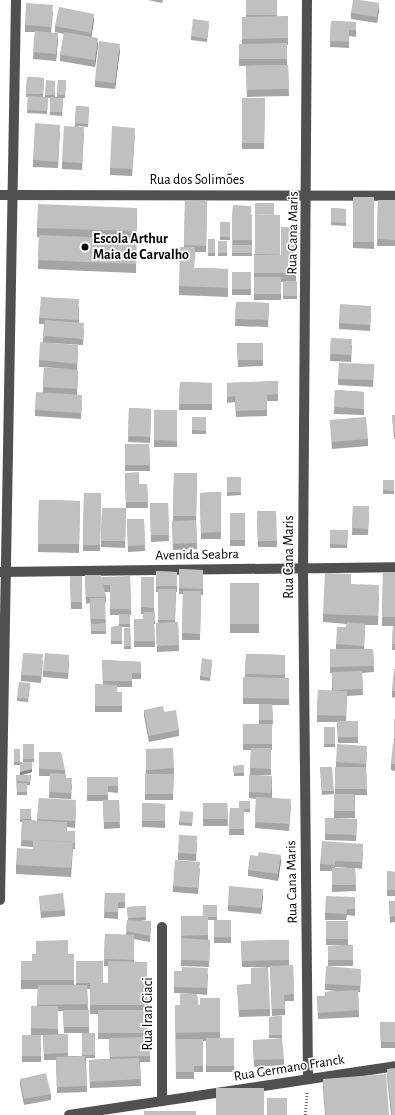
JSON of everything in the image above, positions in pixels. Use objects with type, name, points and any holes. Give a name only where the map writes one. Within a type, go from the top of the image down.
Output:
[{"type":"street","points":[[0,900],[3,572],[16,0]]},
{"type":"street","name":"Rua Cana Maris","points":[[307,0],[308,194],[303,568],[308,1079]]},
{"type":"street","name":"Rua dos Solimões","points":[[0,195],[308,194],[395,196]]},
{"type":"street","name":"Avenida Seabra","points":[[3,572],[395,567]]},
{"type":"street","name":"Rua Iran Ciaci","points":[[162,927],[162,1101]]},
{"type":"street","name":"Rua Germano Franck","points":[[69,1115],[395,1066]]},
{"type":"path","points":[[305,1115],[308,1079]]},
{"type":"building","points":[[246,0],[277,0],[277,15],[246,15]]},
{"type":"building","points":[[353,0],[379,3],[377,17],[351,13]]},
{"type":"building","points":[[26,3],[53,5],[51,27],[25,25]]},
{"type":"building","points":[[59,7],[94,14],[91,33],[55,26]]},
{"type":"building","points":[[288,16],[288,38],[242,39],[242,17]]},
{"type":"building","points":[[193,19],[209,21],[207,39],[191,36]]},
{"type":"building","points":[[331,21],[356,22],[356,30],[349,30],[349,42],[330,41]]},
{"type":"building","points":[[35,31],[58,33],[56,54],[33,52]]},
{"type":"building","points":[[64,32],[98,38],[95,60],[60,55]]},
{"type":"building","points":[[99,41],[120,44],[115,83],[95,81]]},
{"type":"building","points":[[287,43],[287,59],[239,59],[239,44]]},
{"type":"building","points":[[288,65],[289,89],[247,90],[246,66]]},
{"type":"building","points":[[27,77],[44,78],[43,94],[26,94]]},
{"type":"building","points":[[46,80],[55,81],[55,95],[45,95]]},
{"type":"building","points":[[58,80],[66,80],[65,95],[57,95]]},
{"type":"building","points":[[28,96],[48,97],[47,111],[27,110]]},
{"type":"building","points":[[50,97],[63,98],[62,112],[50,112]]},
{"type":"building","points":[[242,98],[265,98],[264,143],[242,143]]},
{"type":"building","points":[[76,106],[89,107],[88,124],[75,123]]},
{"type":"building","points":[[35,123],[60,125],[58,162],[33,160]]},
{"type":"building","points":[[64,126],[84,127],[82,163],[62,162]]},
{"type":"building","points":[[112,126],[135,128],[132,169],[110,168]]},
{"type":"building","points":[[353,197],[374,197],[374,242],[353,242]]},
{"type":"building","points":[[185,200],[207,201],[206,246],[184,245]]},
{"type":"building","points":[[378,200],[395,200],[395,240],[377,239]]},
{"type":"building","points":[[255,203],[274,203],[274,215],[255,214]]},
{"type":"building","points":[[38,204],[137,208],[136,231],[37,228]]},
{"type":"building","points":[[233,205],[251,206],[251,215],[232,215]]},
{"type":"building","points":[[331,208],[346,209],[346,223],[331,222]]},
{"type":"building","points":[[255,214],[280,215],[280,255],[255,254]]},
{"type":"building","points":[[232,215],[252,215],[252,240],[232,240]]},
{"type":"building","points":[[220,222],[230,222],[230,237],[220,237]]},
{"type":"building","points":[[281,227],[296,227],[296,273],[254,273],[254,255],[281,255]]},
{"type":"building","points":[[39,235],[136,239],[136,264],[38,260]]},
{"type":"building","points":[[208,239],[215,239],[215,253],[208,253]]},
{"type":"building","points":[[218,241],[227,241],[227,253],[218,253]]},
{"type":"building","points":[[232,245],[252,245],[252,253],[232,253]]},
{"type":"building","points":[[180,247],[195,247],[194,268],[228,269],[228,288],[179,286]]},
{"type":"building","points":[[232,272],[251,272],[251,289],[232,289]]},
{"type":"building","points":[[254,277],[281,277],[281,294],[254,294]]},
{"type":"building","points":[[283,281],[297,281],[297,296],[283,296]]},
{"type":"building","points":[[41,297],[79,299],[78,320],[39,318]]},
{"type":"building","points":[[236,302],[269,303],[268,320],[235,319]]},
{"type":"building","points":[[340,304],[371,306],[370,325],[339,323]]},
{"type":"building","points":[[45,320],[84,323],[83,339],[43,336]]},
{"type":"building","points":[[331,338],[352,339],[351,355],[330,354]]},
{"type":"building","points":[[40,342],[78,345],[77,364],[39,360]]},
{"type":"building","points":[[237,343],[263,343],[263,360],[238,360]]},
{"type":"building","points":[[339,363],[374,364],[373,380],[338,379]]},
{"type":"building","points":[[44,368],[78,370],[77,389],[43,387]]},
{"type":"building","points":[[278,381],[278,394],[267,395],[267,410],[236,411],[235,396],[227,397],[227,383]]},
{"type":"building","points":[[180,382],[212,383],[212,404],[179,404]]},
{"type":"building","points":[[335,390],[364,392],[364,409],[334,407]]},
{"type":"building","points":[[36,392],[82,395],[81,413],[35,410]]},
{"type":"building","points":[[129,408],[151,409],[150,437],[128,436]]},
{"type":"building","points":[[154,410],[177,410],[177,441],[154,440]]},
{"type":"building","points":[[392,415],[395,415],[395,433],[394,433]]},
{"type":"building","points":[[192,417],[206,417],[206,431],[192,430]]},
{"type":"building","points":[[366,417],[368,439],[332,442],[330,420]]},
{"type":"building","points":[[125,444],[149,444],[150,465],[125,465]]},
{"type":"building","points":[[139,472],[139,484],[147,484],[148,502],[126,502],[125,473]]},
{"type":"building","points":[[174,473],[197,473],[196,516],[173,516]]},
{"type":"building","points":[[227,477],[241,477],[241,492],[227,492]]},
{"type":"building","points":[[383,480],[394,480],[394,491],[383,490]]},
{"type":"building","points":[[221,492],[221,532],[201,533],[200,493]]},
{"type":"building","points":[[84,493],[101,493],[100,545],[83,545]]},
{"type":"building","points":[[39,500],[80,501],[79,544],[38,544]]},
{"type":"building","points":[[150,503],[168,503],[169,535],[151,535]]},
{"type":"building","points":[[353,506],[369,506],[368,529],[352,528]]},
{"type":"building","points":[[102,508],[126,508],[125,541],[101,541]]},
{"type":"building","points":[[257,511],[276,511],[277,541],[258,541]]},
{"type":"building","points":[[230,513],[245,513],[245,540],[230,540]]},
{"type":"building","points":[[127,519],[144,519],[145,545],[128,546]]},
{"type":"building","points":[[196,520],[197,543],[173,544],[172,521]]},
{"type":"building","points":[[330,530],[348,530],[347,545],[330,544]]},
{"type":"building","points":[[179,569],[203,570],[203,589],[179,588]]},
{"type":"building","points":[[156,571],[177,572],[177,586],[156,586]]},
{"type":"building","points":[[383,572],[395,572],[395,617],[382,617]]},
{"type":"building","points":[[325,573],[351,574],[351,584],[379,585],[378,616],[323,614]]},
{"type":"building","points":[[85,575],[101,575],[106,597],[86,597]]},
{"type":"building","points":[[70,576],[82,576],[82,602],[71,602]]},
{"type":"building","points":[[130,576],[131,609],[110,609],[110,585],[102,585],[102,577]]},
{"type":"building","points":[[141,577],[154,577],[154,608],[141,607]]},
{"type":"building","points":[[230,583],[259,583],[259,624],[230,624]]},
{"type":"building","points":[[158,589],[176,589],[175,620],[158,620]]},
{"type":"building","points":[[183,591],[201,591],[200,634],[182,633]]},
{"type":"building","points":[[90,598],[105,598],[105,619],[91,619]]},
{"type":"building","points":[[143,612],[155,612],[155,621],[154,619],[143,619]]},
{"type":"building","points":[[119,614],[130,614],[130,624],[119,624]]},
{"type":"building","points":[[134,619],[154,619],[155,641],[134,641]]},
{"type":"building","points":[[178,622],[179,645],[157,646],[156,623]]},
{"type":"building","points":[[347,622],[365,624],[364,646],[336,644],[337,627],[346,627]]},
{"type":"building","points":[[106,623],[106,631],[91,631],[91,624]]},
{"type":"building","points":[[122,626],[122,641],[111,641],[111,627]]},
{"type":"building","points":[[393,626],[395,626],[395,644],[392,644]]},
{"type":"building","points":[[124,628],[130,628],[131,646],[124,646]]},
{"type":"building","points":[[330,649],[373,649],[374,666],[330,667]]},
{"type":"building","points":[[23,653],[43,654],[41,676],[21,675]]},
{"type":"building","points":[[45,653],[69,655],[68,673],[43,671]]},
{"type":"building","points":[[246,654],[285,655],[285,675],[245,674]]},
{"type":"building","points":[[202,658],[212,660],[210,678],[200,676]]},
{"type":"building","points":[[102,660],[141,662],[141,673],[132,673],[132,681],[103,681]]},
{"type":"building","points":[[394,669],[395,691],[392,691]]},
{"type":"building","points":[[362,671],[363,689],[333,690],[332,672]]},
{"type":"building","points":[[243,677],[289,678],[289,699],[243,698]]},
{"type":"building","points":[[19,682],[30,683],[28,699],[17,698]]},
{"type":"building","points":[[95,684],[117,685],[117,692],[122,692],[122,706],[95,706]]},
{"type":"building","points":[[318,690],[347,691],[346,716],[317,715]]},
{"type":"building","points":[[259,704],[272,704],[273,720],[259,720]]},
{"type":"building","points":[[163,706],[164,712],[176,710],[179,730],[149,736],[144,710]]},
{"type":"building","points":[[395,719],[395,738],[394,738]]},
{"type":"building","points":[[337,721],[358,721],[358,737],[338,737]]},
{"type":"building","points":[[243,724],[272,724],[272,744],[243,744]]},
{"type":"building","points":[[324,727],[335,727],[335,744],[324,744]]},
{"type":"building","points":[[393,743],[395,743],[395,764],[391,764]]},
{"type":"building","points":[[23,744],[34,744],[34,759],[23,759]]},
{"type":"building","points":[[337,744],[367,746],[366,764],[336,762]]},
{"type":"building","points":[[173,748],[174,768],[146,770],[146,749]]},
{"type":"building","points":[[251,748],[271,748],[271,769],[250,768]]},
{"type":"building","points":[[14,749],[20,749],[20,762],[14,762]]},
{"type":"building","points":[[39,752],[61,752],[65,770],[39,769]]},
{"type":"building","points":[[20,762],[32,762],[32,769],[20,772]]},
{"type":"building","points":[[244,765],[244,773],[234,773],[233,766]]},
{"type":"building","points":[[320,767],[332,767],[334,791],[322,791]]},
{"type":"building","points":[[335,767],[366,767],[367,789],[335,789]]},
{"type":"building","points":[[50,773],[66,774],[66,778],[72,778],[71,793],[49,792]]},
{"type":"building","points":[[145,774],[173,774],[173,794],[145,794]]},
{"type":"building","points":[[16,775],[31,775],[30,782],[16,781]]},
{"type":"building","points":[[249,775],[272,776],[271,793],[249,792]]},
{"type":"building","points":[[87,777],[118,777],[118,786],[108,786],[108,795],[87,795]]},
{"type":"building","points":[[17,783],[27,783],[27,792],[17,792]]},
{"type":"building","points":[[334,794],[354,794],[355,811],[334,811]]},
{"type":"building","points":[[256,797],[291,799],[289,824],[255,822]]},
{"type":"building","points":[[39,798],[76,800],[75,821],[37,819]]},
{"type":"building","points":[[103,800],[119,800],[120,822],[104,822]]},
{"type":"building","points":[[239,801],[250,801],[250,809],[239,808]]},
{"type":"building","points":[[142,803],[165,804],[165,821],[142,821]]},
{"type":"building","points":[[203,803],[227,803],[228,819],[203,819]]},
{"type":"building","points":[[230,808],[244,808],[244,829],[229,829]]},
{"type":"building","points":[[20,809],[31,809],[31,819],[20,819]]},
{"type":"building","points":[[180,811],[193,812],[192,823],[179,822]]},
{"type":"building","points":[[325,818],[357,819],[356,835],[325,834]]},
{"type":"building","points":[[22,820],[67,822],[67,831],[75,831],[75,843],[21,840]]},
{"type":"building","points":[[179,835],[197,836],[196,854],[178,853]]},
{"type":"building","points":[[33,840],[73,842],[71,868],[16,865],[17,848],[33,849]]},
{"type":"building","points":[[322,841],[363,844],[362,862],[335,861],[335,865],[320,864]]},
{"type":"building","points":[[259,852],[281,855],[278,874],[248,870],[250,855],[258,856]]},
{"type":"building","points":[[175,860],[200,862],[198,888],[173,886]]},
{"type":"building","points":[[332,868],[355,868],[356,885],[332,885]]},
{"type":"building","points":[[387,871],[395,872],[395,890],[387,890]]},
{"type":"building","points":[[229,886],[263,889],[261,908],[228,905]]},
{"type":"building","points":[[63,893],[65,910],[41,912],[39,896]]},
{"type":"building","points":[[105,893],[125,893],[125,902],[118,902],[118,912],[104,912]]},
{"type":"building","points":[[326,896],[355,897],[355,909],[347,909],[346,914],[325,913]]},
{"type":"building","points":[[389,901],[395,901],[395,916],[390,917]]},
{"type":"building","points":[[203,905],[217,905],[217,917],[203,916]]},
{"type":"building","points":[[146,906],[146,917],[128,918],[127,907]]},
{"type":"building","points":[[181,916],[208,916],[208,935],[181,936]]},
{"type":"building","points":[[127,920],[151,921],[150,936],[126,931]]},
{"type":"building","points":[[214,920],[231,920],[231,937],[214,937]]},
{"type":"building","points":[[326,921],[348,921],[348,939],[326,939]]},
{"type":"building","points":[[105,934],[134,935],[134,960],[104,959]]},
{"type":"building","points":[[181,938],[210,940],[209,961],[181,960]]},
{"type":"building","points":[[68,940],[68,954],[36,954],[36,941]]},
{"type":"building","points":[[289,940],[289,960],[242,961],[241,941]]},
{"type":"building","points":[[353,945],[353,960],[328,960],[328,946]]},
{"type":"building","points":[[32,954],[74,954],[74,980],[21,980],[21,961],[32,961]]},
{"type":"building","points":[[76,961],[103,961],[103,983],[76,983]]},
{"type":"building","points":[[108,961],[147,962],[147,983],[108,983]]},
{"type":"building","points":[[293,965],[294,994],[284,995],[285,1009],[272,1009],[270,966]]},
{"type":"building","points":[[326,966],[361,969],[360,986],[325,984]]},
{"type":"building","points":[[182,967],[208,968],[207,988],[174,987],[174,971],[182,971]]},
{"type":"building","points":[[268,967],[270,1009],[239,1010],[237,985],[251,984],[251,968]]},
{"type":"building","points":[[90,983],[146,983],[146,1005],[90,1005]]},
{"type":"building","points":[[38,985],[87,985],[88,1004],[37,1005]]},
{"type":"building","points":[[358,990],[359,1010],[318,1013],[317,996],[326,996],[325,992]]},
{"type":"building","points":[[180,994],[197,994],[198,1005],[180,1005]]},
{"type":"building","points":[[200,998],[220,998],[220,1032],[176,1033],[175,1005],[200,1005]]},
{"type":"building","points":[[31,1006],[58,1006],[58,1029],[31,1028]]},
{"type":"building","points":[[63,1010],[89,1010],[89,1027],[64,1027]]},
{"type":"building","points":[[98,1010],[147,1010],[147,1033],[98,1033]]},
{"type":"building","points":[[282,1016],[282,1035],[269,1035],[269,1017]]},
{"type":"building","points":[[380,1022],[395,1022],[395,1042],[381,1042]]},
{"type":"building","points":[[82,1033],[95,1033],[95,1055],[82,1055]]},
{"type":"building","points":[[68,1034],[68,1053],[44,1054],[43,1035]]},
{"type":"building","points":[[22,1035],[41,1035],[41,1056],[22,1056]]},
{"type":"building","points":[[150,1037],[150,1056],[110,1057],[109,1038]]},
{"type":"building","points":[[206,1038],[234,1038],[234,1066],[206,1066]]},
{"type":"building","points":[[282,1038],[284,1059],[254,1060],[253,1040]]},
{"type":"building","points":[[176,1039],[203,1039],[203,1066],[194,1066],[194,1072],[176,1072]]},
{"type":"building","points":[[85,1056],[87,1086],[57,1087],[56,1057]]},
{"type":"building","points":[[139,1058],[141,1079],[90,1082],[89,1060]]},
{"type":"building","points":[[395,1068],[395,1115],[392,1115],[387,1069]]},
{"type":"building","points":[[46,1073],[51,1094],[24,1099],[20,1079]]},
{"type":"building","points":[[386,1074],[389,1115],[326,1115],[323,1079]]},
{"type":"building","points":[[216,1088],[264,1088],[264,1115],[216,1115]]},
{"type":"building","points":[[267,1098],[287,1098],[287,1115],[267,1115]]},
{"type":"building","points":[[144,1111],[196,1111],[196,1115],[144,1115]]},
{"type":"place","name":"Escola Arthur Maia de Carvalho","points":[[85,247]]}]
